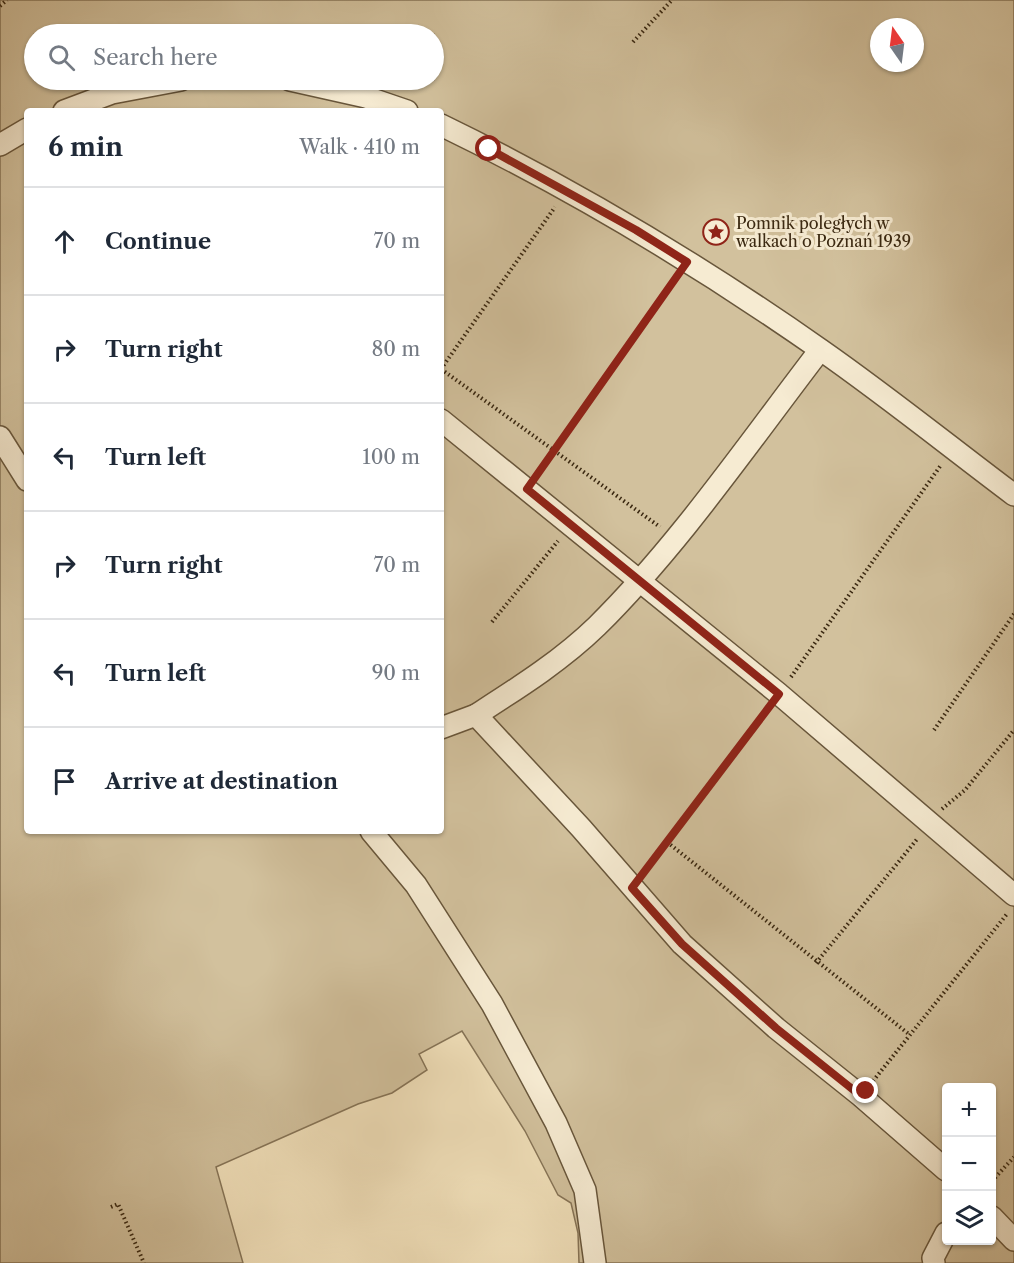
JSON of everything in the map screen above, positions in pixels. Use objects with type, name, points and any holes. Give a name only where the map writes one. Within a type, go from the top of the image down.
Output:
[{"type":"street","points":[[72,108],[112,93],[128,90]]},
{"type":"street","points":[[335,90],[398,108]]},
{"type":"street","points":[[444,129],[636,230],[687,262],[820,350],[1014,495]]},
{"type":"street","points":[[0,145],[24,131]]},
{"type":"street","points":[[444,727],[476,715],[565,655],[597,626],[675,537],[820,350]]},
{"type":"street","points":[[444,422],[779,694],[1014,895]]},
{"type":"street","points":[[0,437],[24,475]]},
{"type":"street","points":[[476,715],[581,828],[682,944],[776,1028],[861,1096],[942,1167]]},
{"type":"street","points":[[374,834],[416,885],[479,984],[556,1123],[585,1190],[596,1263]]},
{"type":"street","points":[[996,1221],[1014,1240]]},
{"type":"street","points":[[934,1263],[933,1258],[942,1241]]},
{"type":"path","points":[[0,6],[7,0]]},
{"type":"path","points":[[633,42],[672,0]]},
{"type":"path","points":[[444,361],[566,192]]},
{"type":"path","points":[[527,489],[687,262]]},
{"type":"path","points":[[444,371],[675,537]]},
{"type":"path","points":[[632,888],[779,694],[953,449]]},
{"type":"path","points":[[492,622],[560,540],[550,533]]},
{"type":"path","points":[[934,730],[1014,614]]},
{"type":"path","points":[[816,963],[931,822],[947,804],[965,790],[1014,730]]},
{"type":"path","points":[[667,842],[816,963],[910,1035]]},
{"type":"path","points":[[861,1096],[1014,906]]},
{"type":"path","points":[[996,1177],[1014,1157]]},
{"type":"path","points":[[111,1207],[118,1204],[144,1263]]},
{"type":"shaded area","points":[[0,0],[1014,0],[1014,1263],[579,1263],[578,1233],[571,1203],[558,1195],[525,1131],[462,1031],[419,1054],[427,1070],[392,1093],[358,1104],[216,1167],[243,1263],[0,1263]]},
{"type":"place","name":"Pomnik poległych w walkach o Poznań 1939","points":[[716,232]]},
{"type":"route","points":[[489,149],[636,230],[687,262],[527,489],[779,694],[632,888],[682,944],[776,1028],[861,1096],[866,1091]]}]
